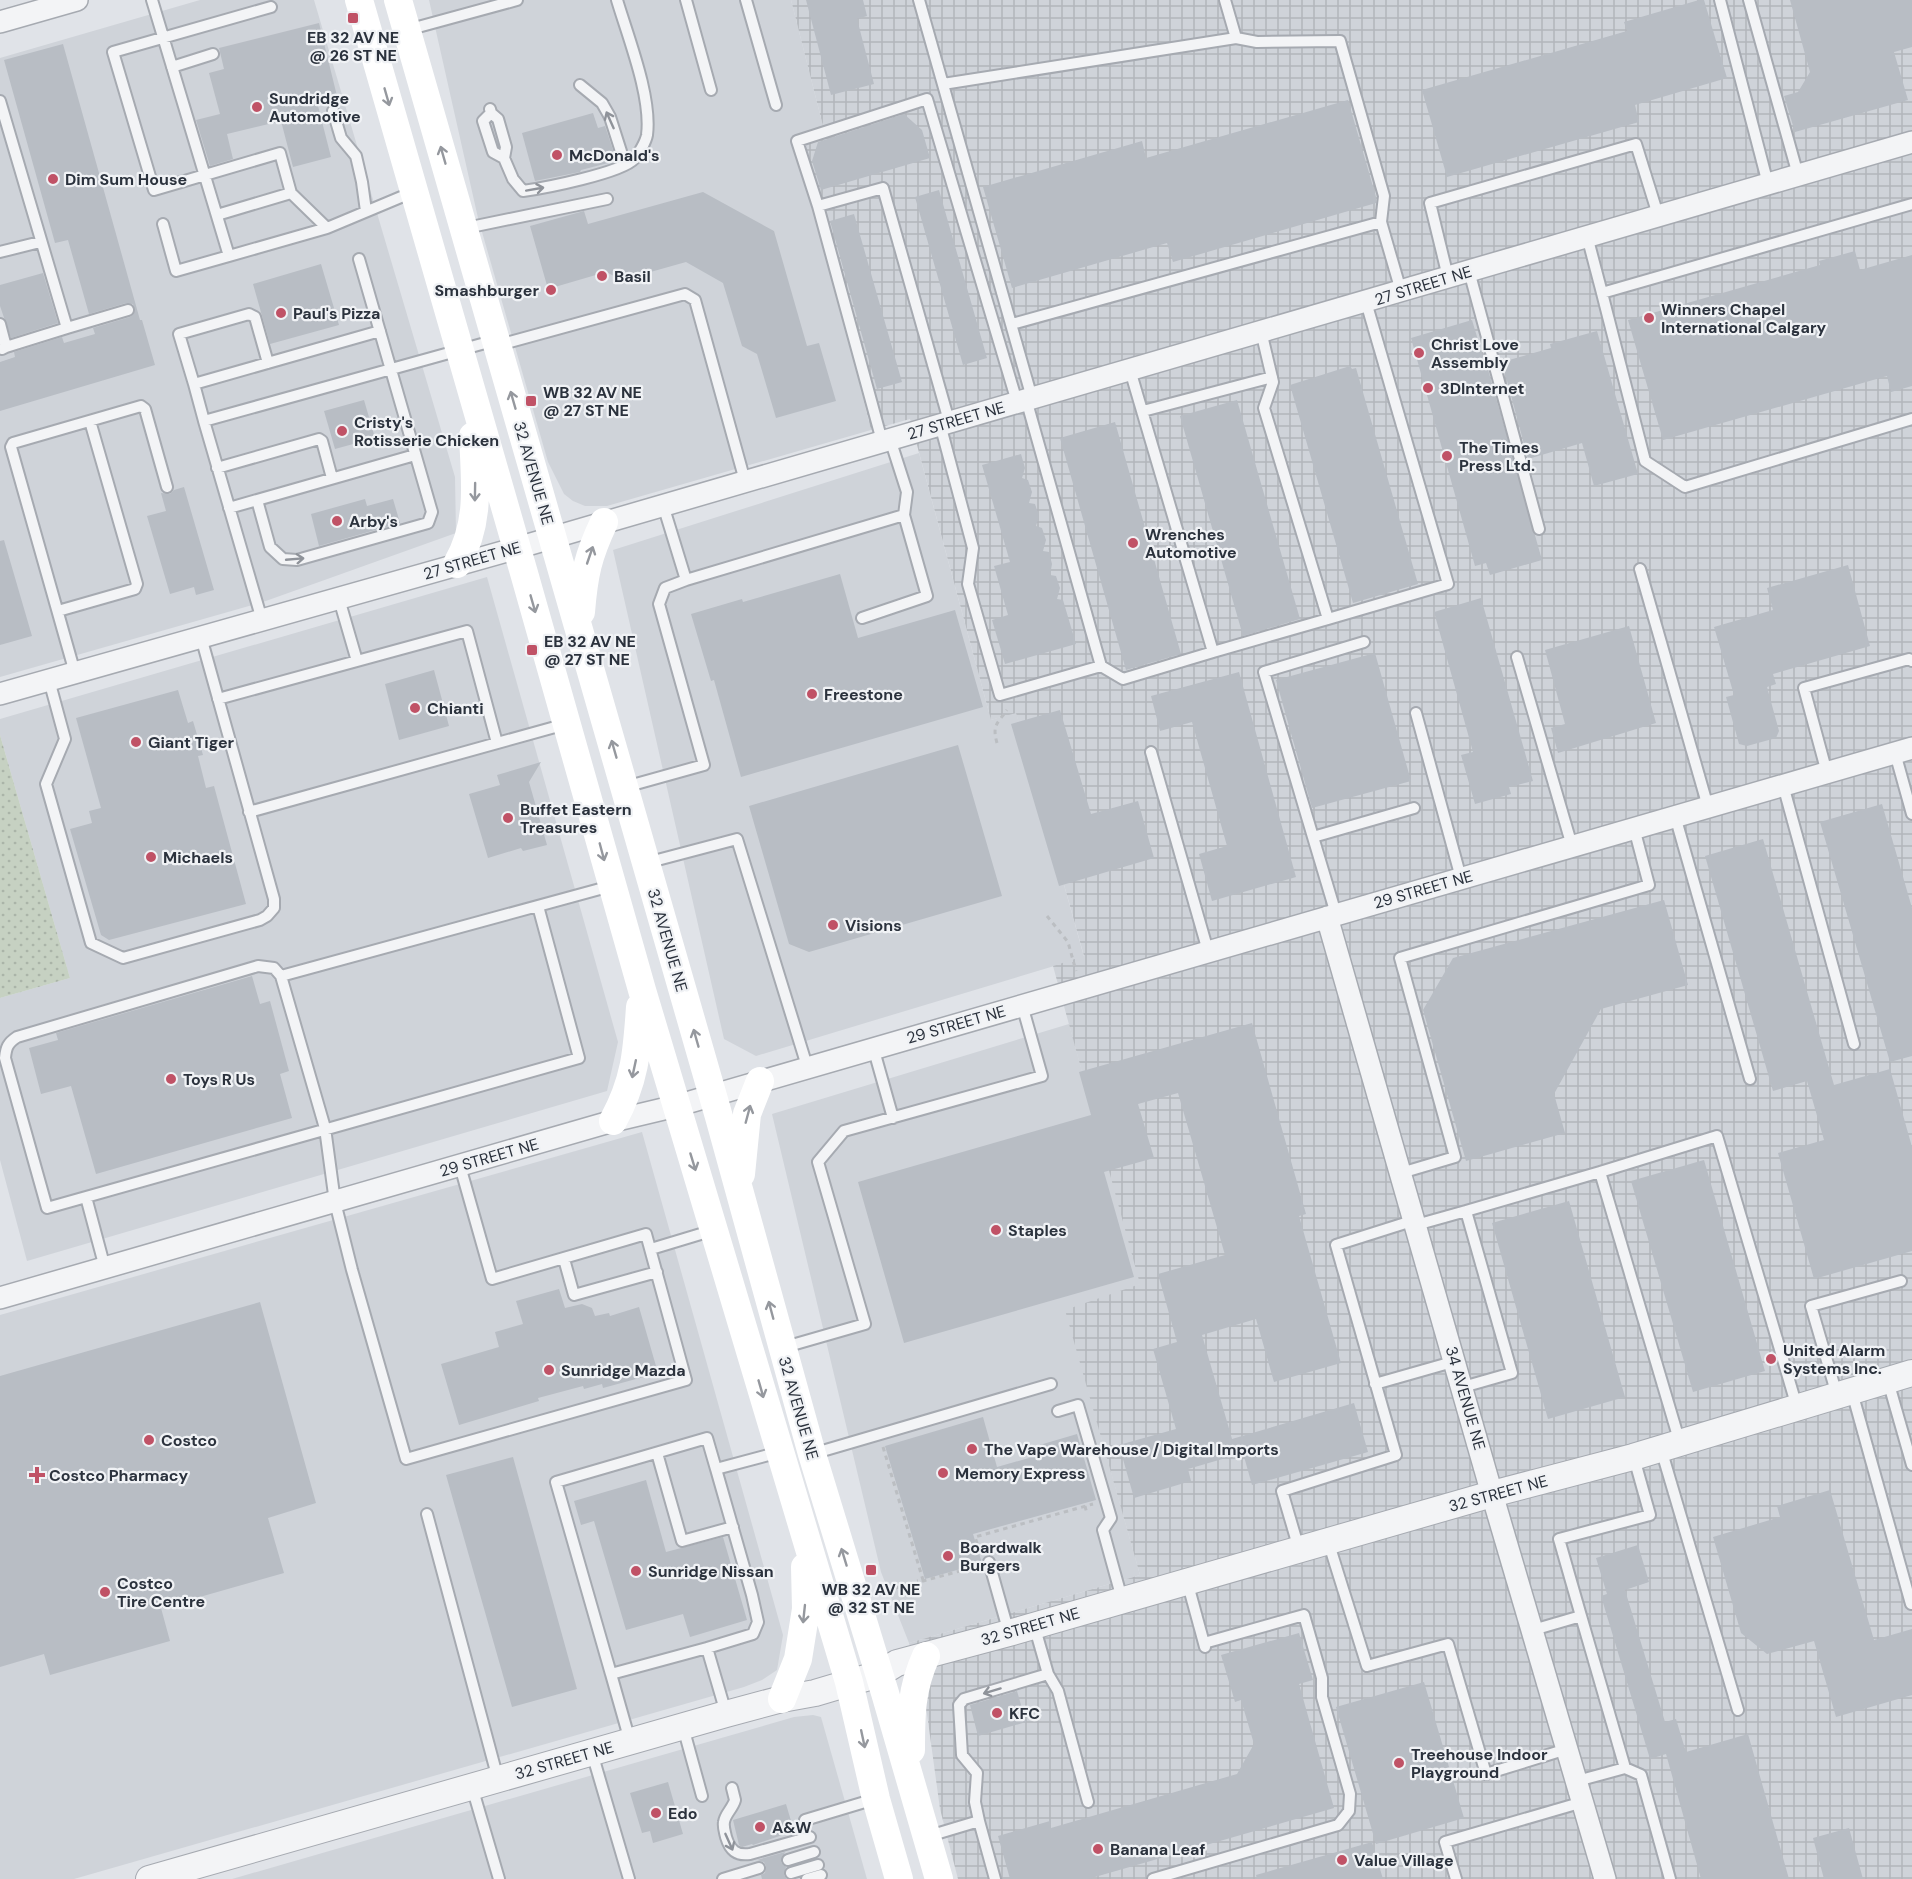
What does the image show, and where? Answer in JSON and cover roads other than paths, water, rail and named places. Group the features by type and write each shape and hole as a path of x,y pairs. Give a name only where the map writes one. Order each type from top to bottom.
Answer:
{"main road":[{"name":"32 AVENUE NE","path":"359,0 642,990 849,1682 876,1799 899,1879"},
{"name":"32 AVENUE NE","path":"398,0 740,1191 812,1454 912,1782 939,1879"},
{"path":"457,564 466,549 474,525 472,392"},
{"path":"580,632 584,577 588,558 604,522"},
{"path":"613,1121 625,1100 631,1082 637,1054 642,990"},
{"path":"740,1191 747,1114 760,1081"},
{"path":"782,1699 798,1659 806,1609 805,1534"},
{"path":"912,1782 913,1693 917,1676 926,1656"}],"street":[{"path":"0,22 77,0"},
{"name":"27 STREET NE","path":"0,694 517,548 1912,142"},
{"name":"29 STREET NE","path":"0,1298 613,1121 676,1106 807,1066 1903,751"},
{"name":"34 AVENUE NE","path":"1332,915 1401,1173 1605,1879"},
{"name":"32 STREET NE","path":"159,1878 630,1741 879,1674 897,1663 1010,1633 1492,1494 1633,1457 1912,1373"}],"lane":[{"path":"152,0 229,256"},
{"path":"406,30 517,0"},
{"path":"491,111 483,121 493,152 504,158 513,179 523,191 544,188 600,173 633,160 647,137 646,105 617,0"},
{"path":"686,0 711,90"},
{"path":"747,0 776,105"},
{"path":"919,0 1012,324 1025,400"},
{"path":"1225,0 1236,38"},
{"path":"1720,0 1768,184"},
{"path":"1749,0 1798,175"},
{"path":"271,7 113,52 154,190 280,153 291,193 327,228"},
{"path":"943,84 1236,38 1257,42 1340,41 1384,196 1381,222 1401,291"},
{"path":"172,67 213,54"},
{"path":"580,85 602,103 610,117 625,164"},
{"path":"862,618 927,596 904,515 907,492 886,440 797,141 927,99 1025,400 1101,666 1123,679 1448,584 1366,302"},
{"path":"0,101 67,328"},
{"path":"333,111 341,138 356,156 366,212"},
{"path":"1448,277 1430,203 1636,144 1658,215"},
{"path":"818,206 883,188 944,423 973,548 968,584 1000,695 1101,666"},
{"path":"163,224 176,271 327,228 415,192"},
{"path":"217,215 291,193"},
{"path":"464,229 607,199"},
{"path":"1602,293 1912,204"},
{"path":"1012,324 1381,222"},
{"path":"1587,236 1645,461 1685,487 1912,419"},
{"path":"0,252 40,242"},
{"path":"257,500 270,547 283,559 290,560 297,560 429,523 432,512 359,259"},
{"path":"1469,271 1539,529"},
{"path":"204,421 496,340 506,343 685,294 695,300 745,481"},
{"path":"0,324 3,348 128,310"},
{"path":"262,620 179,334 249,314 255,317 268,363"},
{"path":"194,384 380,331"},
{"path":"1261,331 1273,382 1264,408 1328,619"},
{"path":"1130,370 1213,652"},
{"path":"1143,411 1272,377"},
{"path":"75,673 11,447 13,443 141,406 145,409 167,487"},
{"path":"58,611 135,589 137,584 90,421"},
{"path":"217,468 319,439 322,441 332,478"},
{"path":"229,508 415,455"},
{"path":"663,505 686,580"},
{"path":"625,788 704,765 659,604 665,588 904,515"},
{"path":"1640,569 1708,807"},
{"path":"339,599 357,661"},
{"path":"218,699 467,631 497,743"},
{"path":"49,680 65,740 46,784 91,943 123,958 260,920 274,908 274,899 201,637"},
{"path":"1332,915 1313,837 1264,672 1364,642"},
{"path":"1517,657 1572,846"},
{"path":"1827,773 1804,688 1909,659 1912,661"},
{"path":"1416,713 1461,878"},
{"path":"249,812 566,723"},
{"path":"1903,751 1912,814"},
{"path":"1151,752 1208,951"},
{"path":"1783,785 1854,1044"},
{"path":"1313,837 1414,808"},
{"path":"1675,816 1750,1080"},
{"path":"1401,1173 1455,1157 1400,958 1649,885 1634,828"},
{"path":"645,863 737,838 807,1066"},
{"path":"281,976 612,886"},
{"path":"460,1166 492,1279 646,1234 686,1380 406,1459 335,1202 325,1128 281,976 274,968 258,966 17,1037 9,1042 5,1049 5,1058 47,1209 325,1128 579,1058 538,906"},
{"path":"782,1348 865,1324 818,1162 844,1131 1042,1076 1022,1005"},
{"path":"873,1047 893,1118"},
{"path":"1299,1549 1282,1491 1396,1455 1335,1245 1416,1222 1466,1211 1717,1136 1797,1408"},
{"path":"1600,1172 1738,1710"},
{"path":"86,1197 105,1268"},
{"path":"1463,1387 1512,1373 1466,1211"},
{"path":"651,1249 714,1230"},
{"path":"564,1259 574,1295 657,1272"},
{"path":"1901,1281 1811,1306 1845,1394 1911,1604"},
{"path":"1375,1384 1456,1361"},
{"path":"1888,1381 1912,1465"},
{"path":"812,1454 1051,1384"},
{"path":"1058,1411 1078,1405 1111,1518 1103,1530 1122,1599"},
{"path":"611,1674 753,1634 758,1622 707,1438 556,1482 630,1741"},
{"path":"716,1469 780,1452"},
{"path":"657,1453 682,1541 733,1527"},
{"path":"1624,1768 1559,1539 1650,1515 1633,1457"},
{"path":"426,1514 498,1779"},
{"path":"1328,1541 1367,1666 1448,1644 1486,1774 1567,1749"},
{"path":"984,1561 1010,1633"},
{"path":"1153,1879 1338,1825 1349,1811 1350,1794 1322,1697 1322,1678 1304,1615 1205,1646 1187,1581"},
{"path":"1533,1630 1581,1616"},
{"path":"1034,1625 1048,1674 1058,1691 1088,1802"},
{"path":"706,1648 726,1714"},
{"path":"995,1879 975,1802 977,1773 962,1755 959,1705 964,1699 1048,1674"},
{"path":"683,1726 702,1796"},
{"path":"591,1753 629,1879"},
{"path":"1577,1781 1624,1768 1641,1776 1670,1879"},
{"path":"472,1786 499,1879"},
{"path":"732,1788 735,1800 724,1822 724,1829 729,1846 734,1852 742,1856 810,1837"},
{"path":"805,1820 876,1799"},
{"path":"1456,1879 1445,1842 1583,1802"},
{"path":"927,1837 979,1821"},
{"path":"788,1860 814,1852"},
{"path":"723,1879 759,1868"},
{"path":"791,1873 820,1870 807,1879"}],"place":[{"name":"EB 32 AV NE @ 26 ST NE","path":"353,18"},
{"name":"Sundridge Automotive","path":"257,107"},
{"name":"McDonald's","path":"557,155"},
{"name":"Dim Sum House","path":"53,179"},
{"name":"Basil","path":"602,276"},
{"name":"Smashburger","path":"551,290"},
{"name":"Paul's Pizza","path":"281,313"},
{"name":"Winners Chapel International Calgary","path":"1649,318"},
{"name":"Christ Love Assembly","path":"1419,353"},
{"name":"3DInternet","path":"1428,388"},
{"name":"WB 32 AV NE @ 27 ST NE","path":"531,401"},
{"name":"Cristy's Rotisserie Chicken","path":"342,431"},
{"name":"The Times Press Ltd.","path":"1447,456"},
{"name":"Arby's","path":"337,521"},
{"name":"Wrenches Automotive","path":"1133,543"},
{"name":"EB 32 AV NE @ 27 ST NE","path":"532,650"},
{"name":"Freestone","path":"812,694"},
{"name":"Chianti","path":"415,708"},
{"name":"Giant Tiger","path":"136,742"},
{"name":"Buffet Eastern Treasures","path":"508,818"},
{"name":"Michaels","path":"151,857"},
{"name":"Visions","path":"833,925"},
{"name":"Toys R Us","path":"171,1079"},
{"name":"Staples","path":"996,1230"},
{"name":"United Alarm Systems Inc.","path":"1771,1359"},
{"name":"Sunridge Mazda","path":"549,1370"},
{"name":"Costco","path":"149,1440"},
{"name":"The Vape Warehouse / Digital Imports","path":"972,1449"},
{"name":"Memory Express","path":"943,1473"},
{"name":"Costco Pharmacy","path":"37,1475"},
{"name":"Boardwalk Burgers","path":"948,1556"},
{"name":"WB 32 AV NE @ 32 ST NE","path":"871,1570"},
{"name":"Sunridge Nissan","path":"636,1571"},
{"name":"Costco Tire Centre","path":"105,1592"},
{"name":"KFC","path":"997,1713"},
{"name":"Treehouse Indoor Playground","path":"1399,1763"},
{"name":"Edo","path":"656,1813"},
{"name":"A&W","path":"760,1827"},
{"name":"Banana Leaf","path":"1098,1849"},
{"name":"Value Village","path":"1342,1860"}]}
